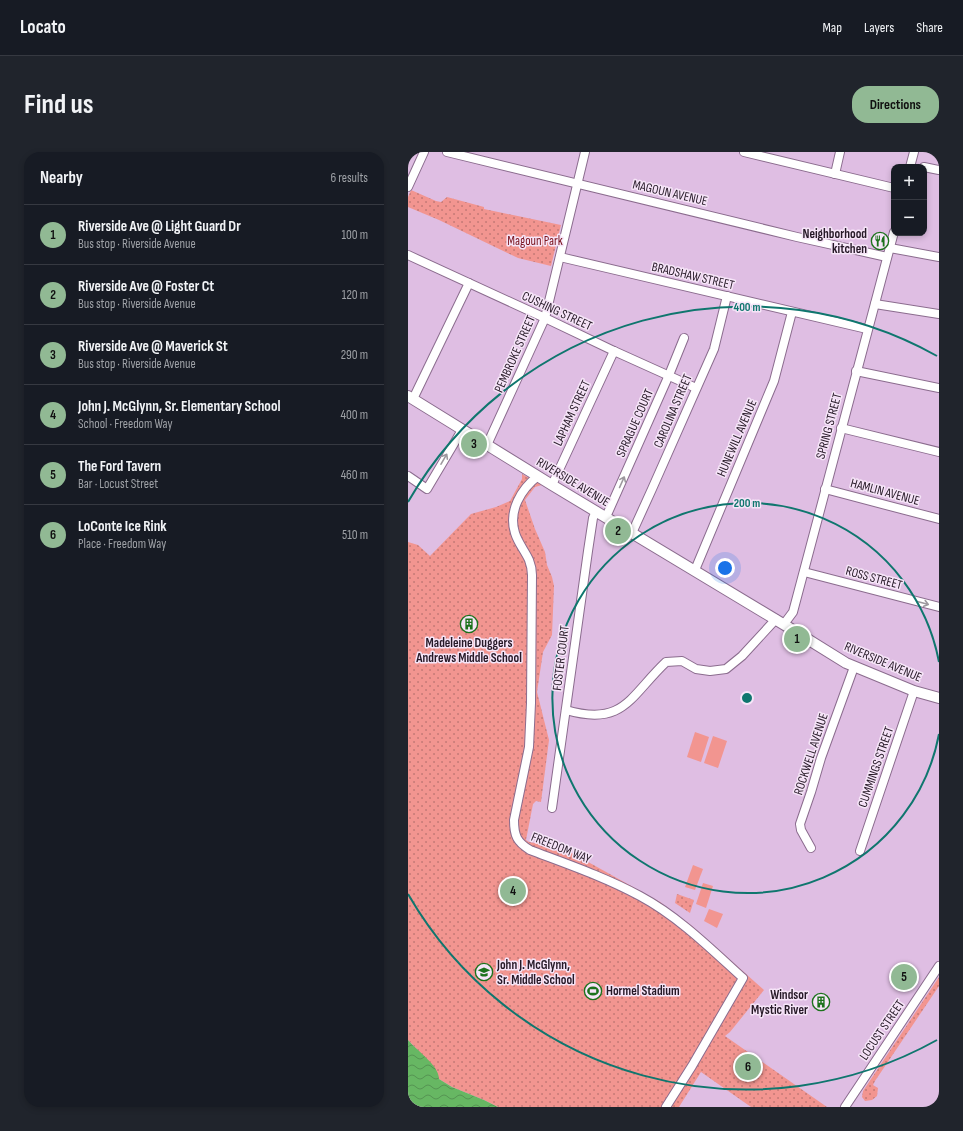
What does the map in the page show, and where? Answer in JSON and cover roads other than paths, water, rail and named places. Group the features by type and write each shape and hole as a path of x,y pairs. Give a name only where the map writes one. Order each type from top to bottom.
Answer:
{"main road":[{"name":"RIVERSIDE AVENUE","path":"410,397 552,485 854,667 914,691 939,698"}],"street":[{"path":"408,187 424,152"},
{"name":"MAGOUN AVENUE","path":"446,152 797,237 887,257"},
{"name":"PEMBROKE STREET","path":"487,445 545,318 585,152"},
{"path":"744,152 764,154 835,174 891,187"},
{"path":"835,174 840,152"},
{"path":"911,164 914,152"},
{"path":"927,168 939,170"},
{"name":"SPRING STREET","path":"566,710 581,715 596,716 612,713 624,706 666,662 682,661 696,670 710,671 726,669 793,612 867,329 893,236"},
{"path":"890,248 939,257"},
{"name":"CUSHING STREET","path":"408,255 696,388"},
{"name":"BRADSHAW STREET","path":"560,257 867,329"},
{"path":"410,397 469,283"},
{"name":"CAROLINA STREET","path":"632,533 716,342 727,296"},
{"path":"875,304 939,314"},
{"name":"HUNEWILL AVENUE","path":"694,570 774,381 792,312"},
{"name":"SPRAGUE COURT","path":"606,517 684,338"},
{"name":"LAPHAM STREET","path":"552,485 614,351"},
{"path":"856,371 939,388"},
{"path":"841,428 939,452"},
{"path":"408,476 427,489 462,430"},
{"name":"FREEDOM WAY","path":"538,476 528,484 521,494 514,516 515,532 529,560 532,575 531,722 526,764 514,820 514,829 517,838 521,845 530,850 603,878 642,897 682,924 743,978 692,1066 666,1107"},
{"name":"HAMLIN AVENUE","path":"825,489 939,519"},
{"name":"FOSTER COURT","path":"552,808 588,551 593,518 596,511"},
{"name":"ROSS STREET","path":"804,572 939,607"},
{"name":"ROCKWELL AVENUE","path":"811,848 801,830 800,824 821,758 854,667"},
{"name":"CUMMINGS STREET","path":"860,852 914,691"},
{"name":"LOCUST STREET","path":"845,1107 939,966"}],"water":[{"path":"408,1040 432,1063 439,1079 452,1087 498,1107 408,1107"}],"place":[{"name":"Neighborhood kitchen","path":"880,241"},
{"name":"Riverside Ave @ Maverick St","path":"474,444"},
{"name":"Riverside Ave @ Foster Ct","path":"618,531"},
{"name":"Madeleine Duggers Andrews Middle School","path":"469,624"},
{"name":"Riverside Ave @ Light Guard Dr","path":"797,639"},
{"name":"John J. McGlynn, Sr. Elementary School","path":"513,891"},
{"name":"John J. McGlynn, Sr. Middle School","path":"484,972"},
{"name":"The Ford Tavern","path":"904,977"},
{"name":"Hormel Stadium","path":"593,991"},
{"name":"Windsor Mystic River","path":"821,1002"},
{"name":"LoConte Ice Rink","path":"748,1067"}],"park label":[{"name":"Magoun Park","path":"535,241"}]}
